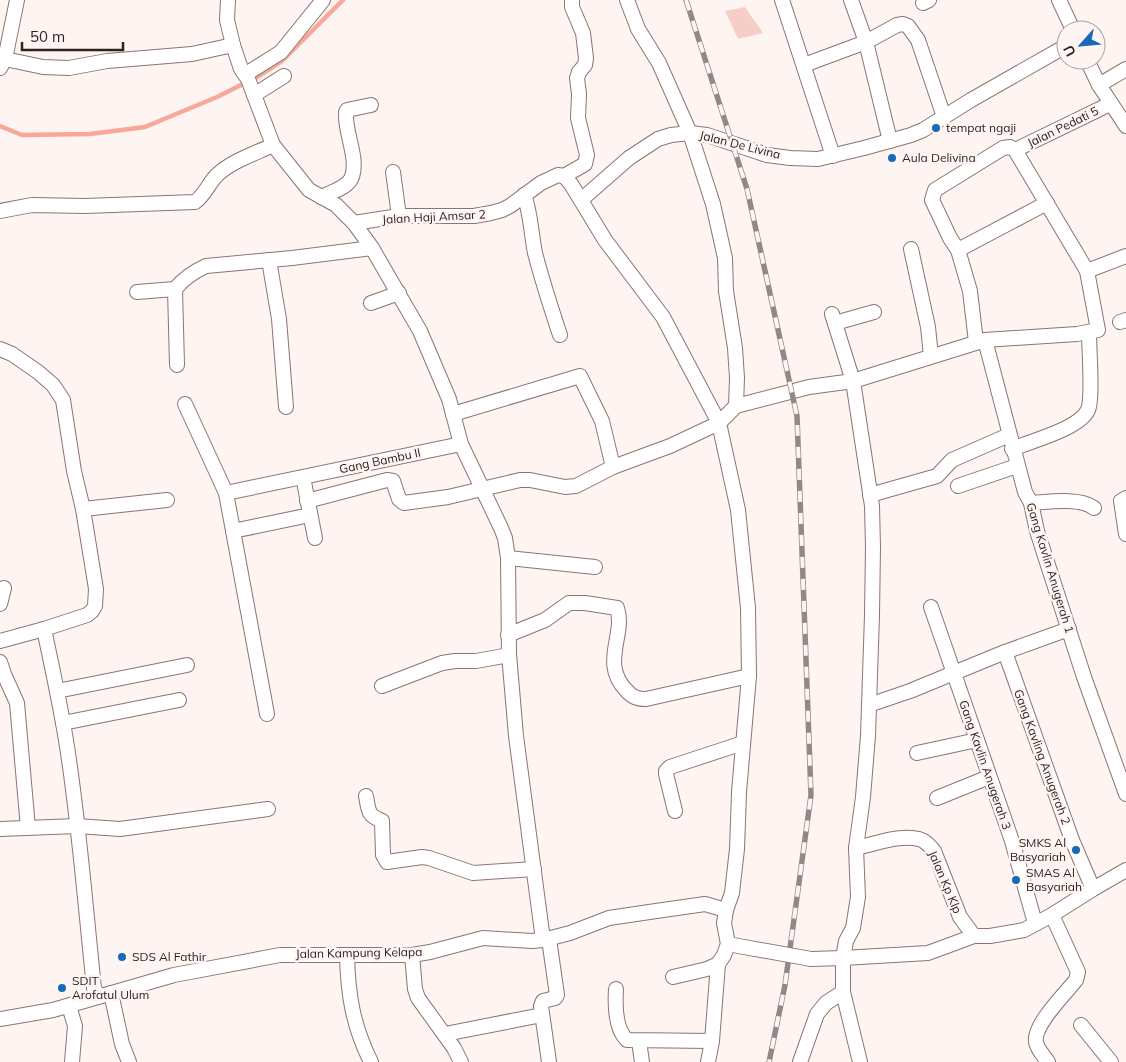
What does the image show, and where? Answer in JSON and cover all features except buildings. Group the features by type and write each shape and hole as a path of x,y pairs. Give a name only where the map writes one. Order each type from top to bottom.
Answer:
{"street":[{"path":"17,0 3,64 69,68 107,61 192,54 233,45"},
{"path":"228,0 227,20 233,45 273,145 309,190 336,205 354,224 372,248 420,331 449,399 461,444 502,528 508,558 508,635 516,736 534,869 557,995 555,998 541,1003 549,1062"},
{"path":"249,84 281,52 322,0"},
{"name":"Jalan Haji Amsar 2","path":"354,224 399,216 474,216 491,213 502,210 540,183 558,175 564,176 585,164 587,155 578,118 579,94 577,78 585,65 586,58 583,33 572,7 572,0"},
{"path":"627,0 632,17 659,63 690,133 713,204 725,258 726,291 735,348 736,406"},
{"path":"782,0 833,156"},
{"path":"851,0 866,42 890,140"},
{"path":"1058,0 1068,20"},
{"path":"804,65 866,42 897,25 903,24 908,26 918,40 944,117"},
{"name":"Jalan De Livina","path":"581,200 629,158 658,139 690,133 707,135 766,154 790,158 818,159 911,136 1056,52"},
{"path":"1099,85 1126,69"},
{"path":"1092,70 1110,104 1126,126"},
{"path":"249,84 284,76"},
{"name":"Jalan Pedati 5","path":"958,250 950,238 932,200 935,190 1003,148 1010,147 1015,150 1110,104"},
{"path":"321,197 344,185 351,179 354,165 347,110 371,106"},
{"path":"0,211 32,205 84,206 194,202 202,196 218,174 231,165 273,145"},
{"path":"233,531 308,508 387,480 393,481 399,499 404,503 448,497 520,480 530,480 565,487 576,486 613,467 670,446 719,423 736,406 809,387 853,381 981,341 1088,333 1098,330 1087,271 1015,150"},
{"path":"393,172 399,216"},
{"path":"564,176 572,184 605,240 663,317 719,423 738,510 748,608 749,676 739,792 737,849 732,893 724,923 728,944 718,964 712,1041 708,1062"},
{"path":"524,196 529,211 534,247 542,280 560,335"},
{"path":"958,250 1047,203"},
{"path":"138,292 175,289 186,277 206,266 372,248"},
{"path":"911,250 928,327 931,356"},
{"name":"Gang Kavlin Anugerah 1","path":"958,250 970,290 981,341 1025,492 1031,503 1069,629 1126,794"},
{"path":"1087,271 1126,256"},
{"path":"269,260 278,319 286,407"},
{"path":"175,289 177,365"},
{"path":"370,303 398,293"},
{"path":"860,1062 843,992 843,958 846,941 853,928 857,911 856,848 863,797 869,705 873,547 870,495 853,381 834,318 874,312"},
{"path":"870,495 937,476 952,460 1069,426 1081,419 1088,410 1090,399 1088,333"},
{"path":"0,349 12,354 38,372 59,392 66,411 74,472 83,509 96,589 95,606 87,616 0,641"},
{"path":"453,414 580,376 602,421 613,467"},
{"path":"185,404 226,493 267,714"},
{"name":"Gang Bambu II","path":"226,493 461,444"},
{"path":"958,486 1017,466"},
{"path":"301,478 315,538"},
{"path":"1126,498 1121,501 1120,507 1126,534"},
{"path":"83,509 167,500"},
{"path":"1031,503 1074,502 1091,505 1094,508"},
{"path":"508,558 596,566"},
{"path":"0,604 4,588"},
{"path":"508,635 545,620 569,603 585,602 612,606 617,608 619,613 614,646 614,669 622,686 637,699 646,699 749,676"},
{"name":"Gang Kavlin Anugerah 3","path":"931,607 1016,856 1035,923"},
{"path":"44,629 69,757 78,826 94,988 104,994 129,1062"},
{"path":"869,705 1069,629"},
{"name":"Gang Kavling Anugerah 2","path":"1005,652 1072,840 1093,888"},
{"path":"382,686 442,663 476,661 509,655"},
{"path":"0,662 17,703 28,828"},
{"path":"57,691 187,665"},
{"path":"63,723 179,700"},
{"path":"917,753 977,740"},
{"path":"675,812 666,771 670,767 743,743"},
{"path":"936,798 988,777"},
{"path":"366,796 369,813 372,817 382,821 383,855 387,862 422,857 473,873 534,869"},
{"path":"0,830 78,826 120,829 268,809"},
{"name":"Jalan Kp Klp","path":"856,848 897,838 921,839 928,844 934,851 960,917 974,936"},
{"path":"728,944 811,959 928,953 974,936 1024,930 1126,870"},
{"name":"Jalan Kampung Kelapa","path":"0,1019 43,1013 174,975 280,955 412,955 483,938 526,941 546,939 570,933 617,916 705,904 726,910"},
{"path":"1048,1062 1036,1044 1037,1031 1044,1018 1076,980 1078,972 1052,915"},
{"path":"412,955 415,989 418,998 454,1048 461,1062"},
{"path":"347,956 349,998 357,1030 371,1062"},
{"path":"673,977 707,969 718,964"},
{"path":"616,989 617,1017 624,1038 627,1040 712,1041"},
{"path":"800,1062 817,1014 826,1003 843,992"},
{"path":"69,1006 75,1026 72,1062"},
{"path":"444,1034 542,1015"},
{"path":"1081,1024 1111,1062"},
{"path":"639,1041 642,1062"}],"shaded area":[{"path":"745,7 763,33 738,39 725,11"}],"waterway":[{"path":"0,126 22,135 90,134 145,127 217,97 257,77 282,61 343,0"}],"railway":[{"path":"686,0 747,189 797,416 811,795 785,985 769,1062"}],"place":[{"name":"tempat ngaji","path":"936,128"},
{"name":"Aula Delivina","path":"892,158"},
{"name":"SMKS Al Basyariah","path":"1076,850"},
{"name":"SMAS Al Basyariah","path":"1016,880"},
{"name":"SDS Al Fathir","path":"122,957"},
{"name":"SDIT Arofatul Ulum","path":"62,988"}]}
